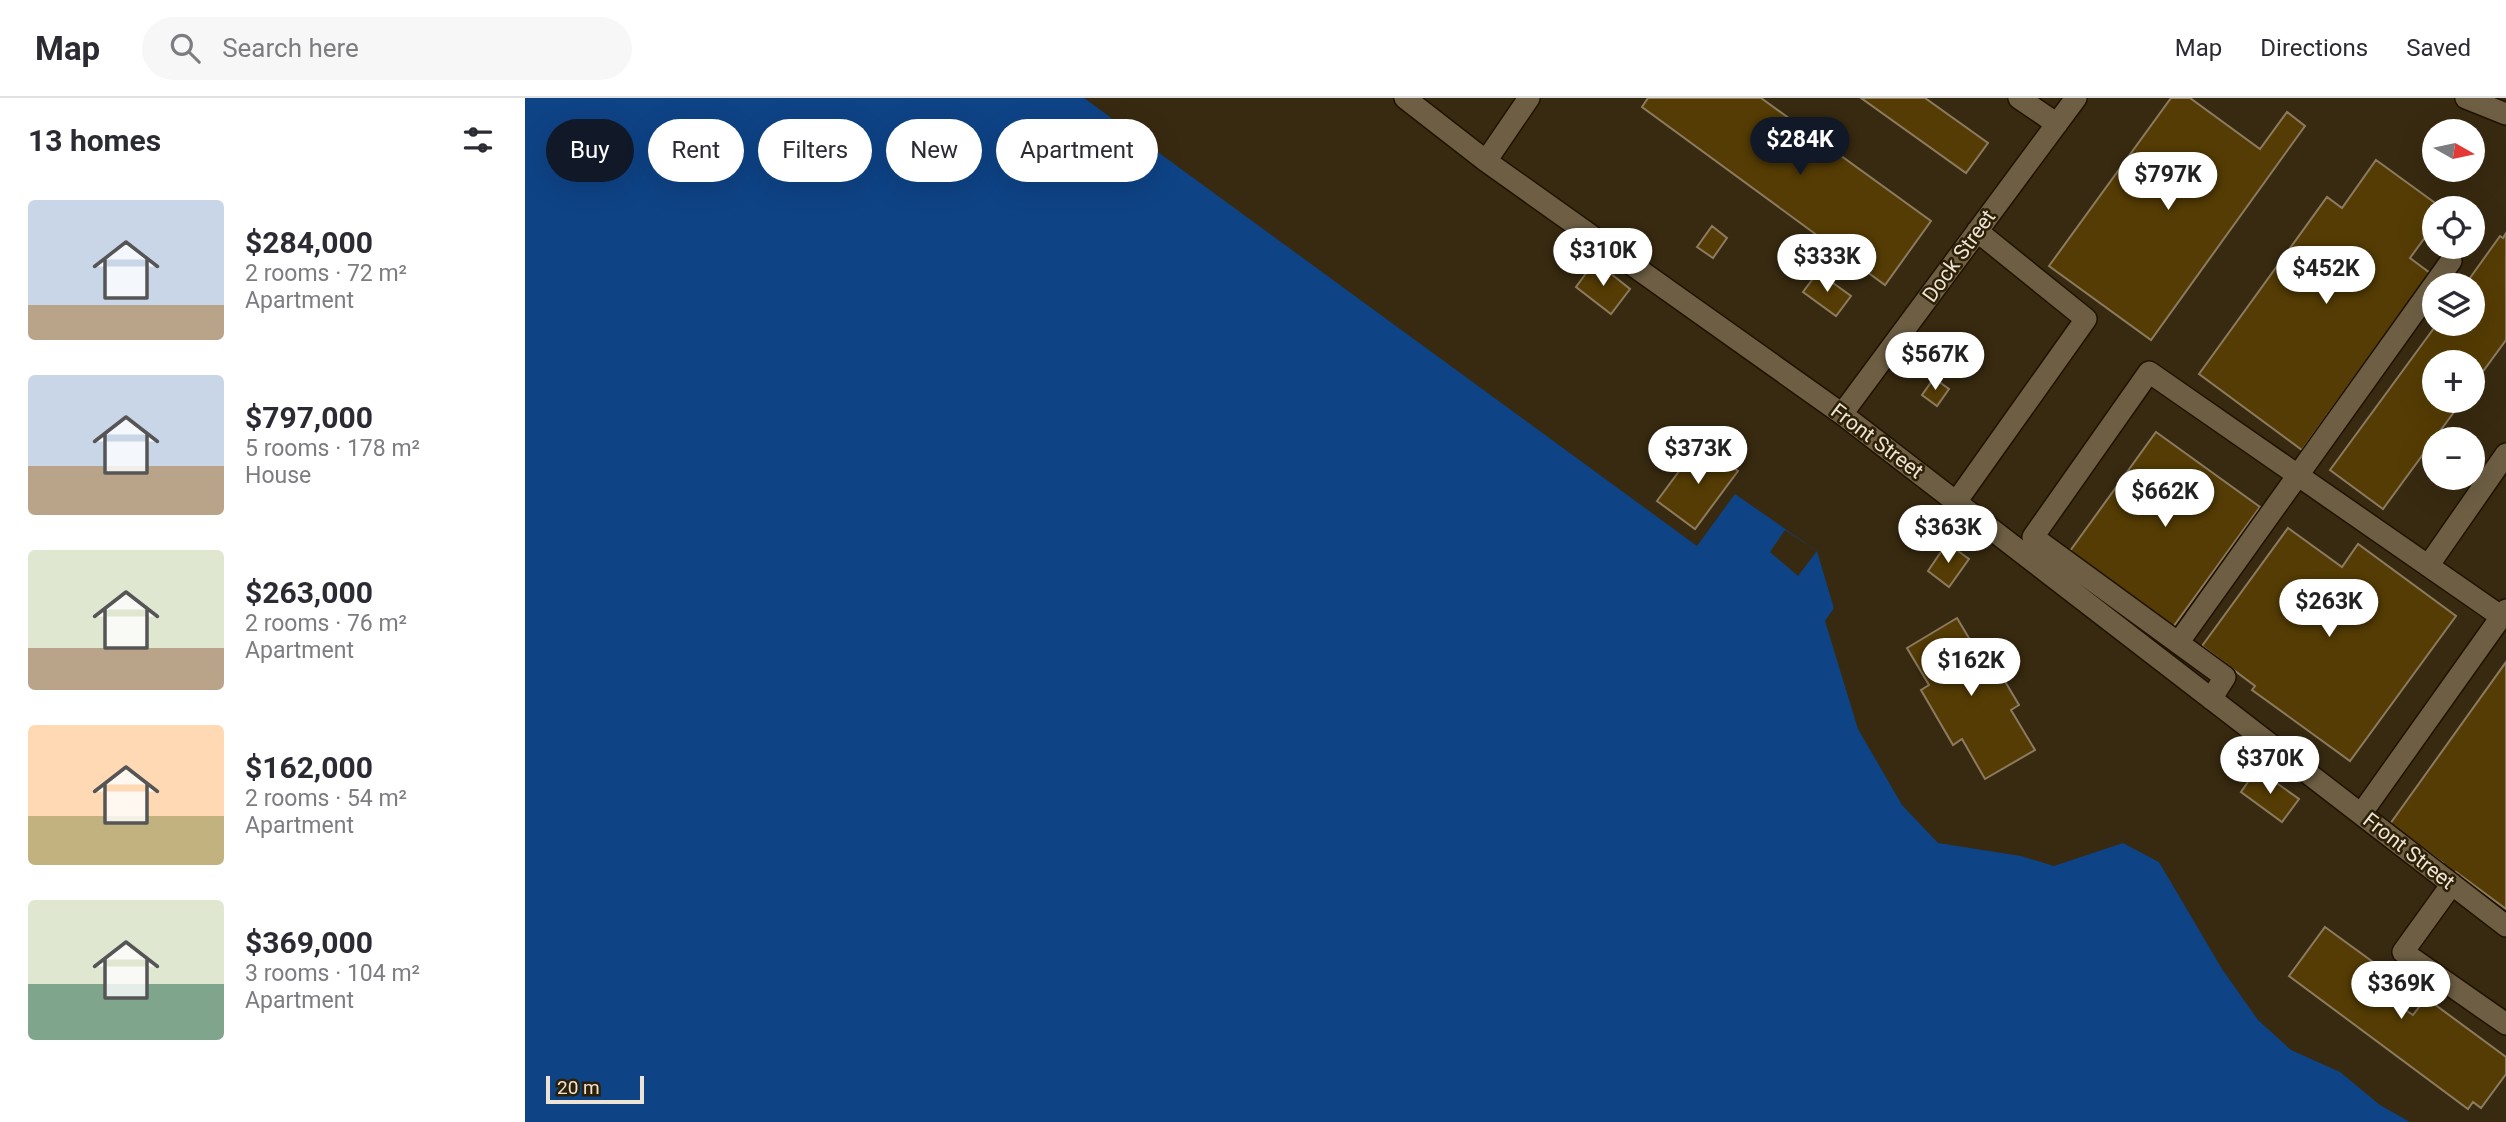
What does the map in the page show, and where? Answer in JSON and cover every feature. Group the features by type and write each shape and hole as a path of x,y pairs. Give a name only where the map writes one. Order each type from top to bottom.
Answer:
{"street":[{"name":"Front Street","path":"1405,98 1486,161 1842,414 2506,926"},
{"path":"1486,161 1529,98"},
{"path":"2019,98 2057,124"},
{"name":"Dock Street","path":"1842,414 2076,98"},
{"path":"2466,98 2506,114"},
{"path":"1956,502 2086,319 1977,231"},
{"path":"2178,643 2451,261"},
{"path":"2211,699 2225,677 2033,537 2149,372 2428,566 2504,613 2361,814"},
{"path":"2428,566 2506,454"},
{"path":"2452,884 2403,952 2506,1024"}],"water":[{"path":"525,98 1084,98 1113,119 996,119 996,182 1158,182 1158,152 1697,546 1735,494 1817,551 1840,629 1941,818 2047,862 2123,842 2159,862 2246,974 2429,1122 525,1122"}],"pier":[{"path":"1785,530 1817,551 1798,576 1770,552"},
{"path":"1836,605 1843,628 1944,815 2047,858 2123,839 2161,859 2248,971 2432,1122 2410,1122 2380,1105 2340,1072 2291,1050 2258,1020 2222,969 2159,862 2123,843 2054,866 2021,856 1938,843 1902,805 1858,729 1825,621"}],"building":[{"path":"1648,98 1761,98 1931,221 1885,285 1642,107"},
{"path":"1861,98 1925,98 1988,143 1966,173"},
{"path":"2171,98 2190,98 2260,149 2287,112 2305,126 2151,340 2049,266"},
{"path":"2376,160 2426,196 2422,196 2422,242 2410,258 2430,273 2422,273 2422,284 2302,450 2199,374 2327,197 2342,208"},
{"path":"1712,226 1727,238 1713,258 1697,247"},
{"path":"2506,233 2506,340 2485,369 2485,350 2422,350 2422,413 2453,413 2443,427 2422,427 2422,456 2383,509 2330,470 2428,336 2485,336 2485,273 2474,273 2500,236 2503,238"},
{"path":"1595,261 1630,289 1611,314 1576,287"},
{"path":"1818,272 1851,296 1836,316 1803,292"},
{"path":"1934,378 1949,389 1937,406 1922,395"},
{"path":"2156,432 2260,507 2173,627 2070,551"},
{"path":"1700,443 1738,471 1695,529 1657,501"},
{"path":"2288,528 2342,567 2358,544 2456,616 2350,761 2252,690 2255,686 2202,646"},
{"path":"1947,543 1969,559 1949,587 1928,571"},
{"path":"1957,618 1979,655 1987,651 2019,705 2011,710 2035,750 1985,779 1962,739 1953,745 1921,690 1929,685 1907,648"},
{"path":"2506,662 2506,909 2456,872 2453,877 2440,867 2443,863 2390,824"},
{"path":"2257,769 2299,799 2282,822 2241,792"},
{"path":"2325,927 2410,989 2398,1005 2413,1015 2426,998 2506,1057 2506,1074 2481,1108 2473,1102 2468,1109 2289,976"}]}
